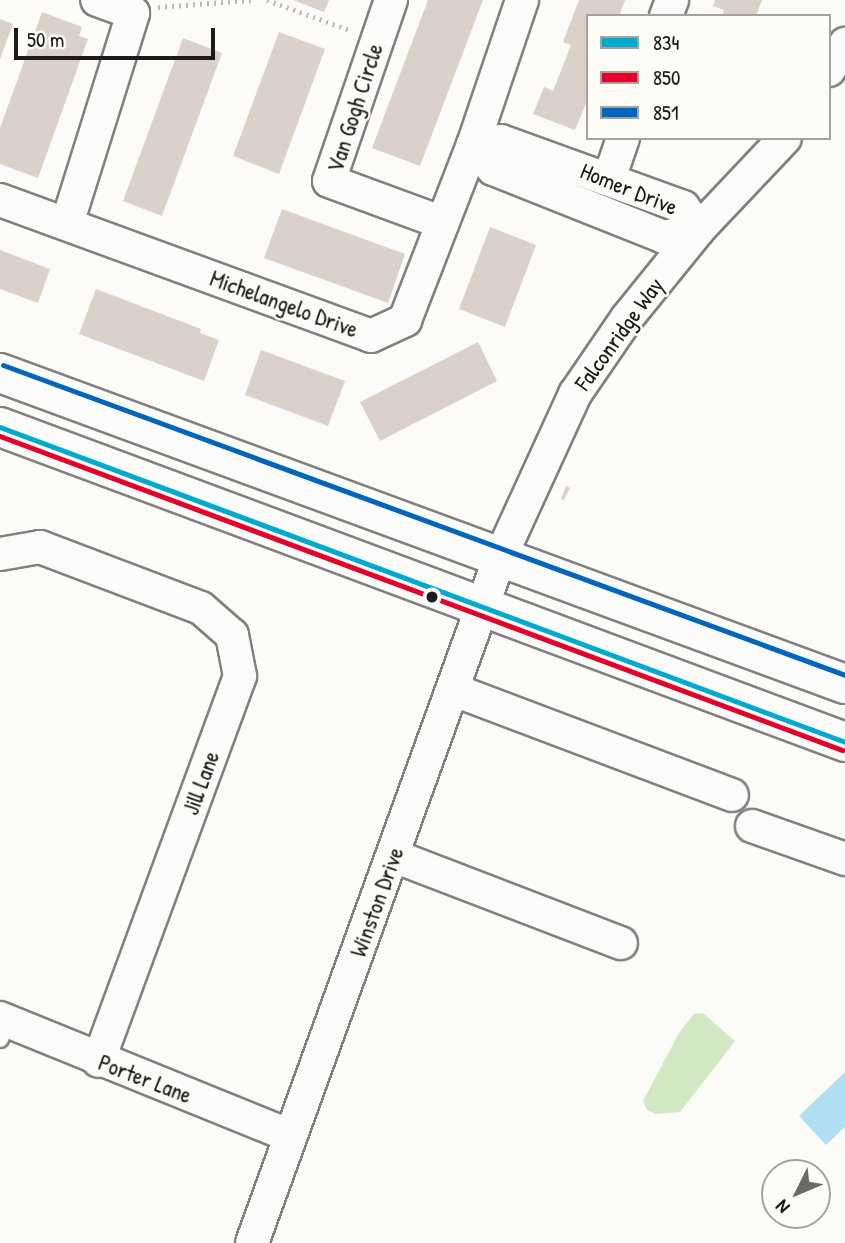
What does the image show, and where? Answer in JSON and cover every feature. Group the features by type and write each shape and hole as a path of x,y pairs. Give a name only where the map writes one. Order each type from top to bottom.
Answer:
{"main road":[{"path":"0,373 499,559 845,684"},
{"path":"0,427 845,743"}],"street":[{"path":"66,224 133,13 97,0"},
{"name":"Van Gogh Circle","path":"391,0 329,181 443,223"},
{"name":"Michelangelo Drive","path":"0,200 371,336 405,320 473,145 522,0"},
{"path":"831,67 845,44"},
{"path":"608,179 622,140"},
{"name":"Falconridge Way","path":"499,559 575,394 627,318 698,229 783,140"},
{"name":"Homer Drive","path":"501,141 608,179 683,207 698,229 664,237 493,169 473,145 501,141"},
{"name":"Jill Lane","path":"0,554 40,547 201,608 232,635 240,676 98,1060"},
{"name":"Winston Drive","path":"252,1243 454,690 499,559"},
{"path":"454,690 732,795"},
{"path":"751,826 845,859"},
{"path":"394,856 621,943"},
{"name":"Porter Lane","path":"2,1027 98,1060 290,1136"}],"path":[{"path":"133,13 156,7 251,0"},
{"path":"267,0 378,39"}],"green space":[{"path":"703,1013 735,1041 680,1112 656,1114 647,1110 643,1101 679,1033 694,1014"}],"water":[{"path":"845,1072 845,1127 826,1145 799,1116"}],"building":[{"path":"293,0 329,0 324,12"},
{"path":"428,0 483,0 420,166 372,148"},
{"path":"579,0 625,0 620,14 586,14 586,104 575,130 533,114 544,87 553,91 571,45 563,42"},
{"path":"715,0 762,0 757,14 723,14 724,10 713,6"},
{"path":"42,12 82,27 79,36 88,39 38,178 0,164 0,128"},
{"path":"0,19 13,24 0,59"},
{"path":"279,32 325,49 279,174 233,156"},
{"path":"183,38 222,53 162,216 123,201"},
{"path":"282,209 405,254 388,303 264,258"},
{"path":"490,227 536,245 505,327 459,309"},
{"path":"0,250 50,269 38,303 0,289"},
{"path":"96,289 201,329 200,333 219,340 204,381 79,334"},
{"path":"478,342 497,381 380,441 360,402"},
{"path":"261,350 345,381 328,426 245,395"},
{"path":"566,486 570,488 564,500 561,499"}],"transit line":[{"name":"851","path":"3,365 845,675"},
{"name":"834","path":"0,427 845,742"},
{"name":"850","path":"0,436 842,750"}]}
